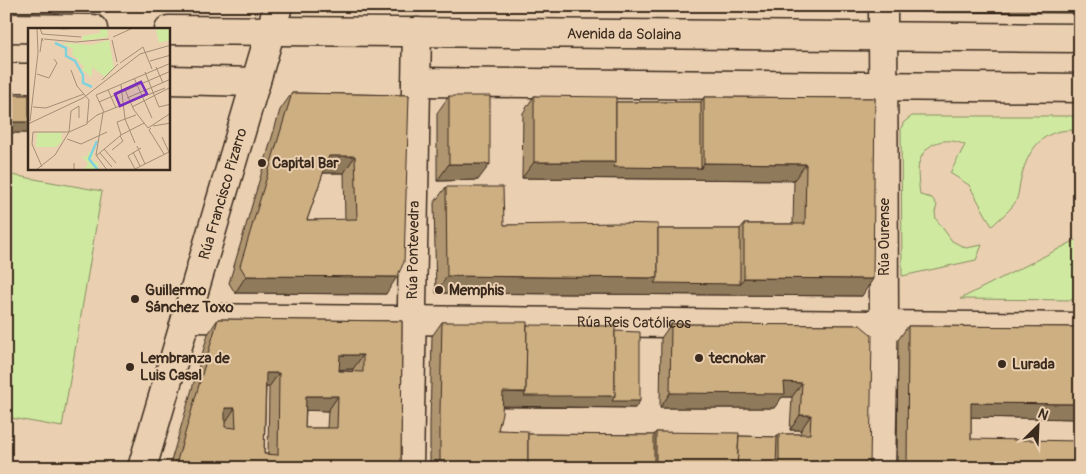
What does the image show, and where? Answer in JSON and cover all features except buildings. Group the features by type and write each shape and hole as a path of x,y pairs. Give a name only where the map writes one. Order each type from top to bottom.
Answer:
{"street":[{"name":"Rúa Ourense","path":"881,468 884,325 883,6"},
{"name":"Avenida da Solaina","path":"170,30 275,19 313,30 1080,38"},
{"name":"Rúa Francisco Pizarro","path":"142,468 275,19"},
{"path":"6,28 28,28"},
{"name":"Rúa Pontevedra","path":"409,468 417,32"},
{"path":"6,78 28,78"},
{"path":"170,80 256,82"},
{"path":"416,82 1080,88"},
{"name":"Rúa Reis Católicos","path":"186,318 1080,327"}],"green space":[{"path":"912,116 1080,116 1080,130 1053,133 1039,142 1026,162 1016,201 992,226 969,185 950,173 965,145 958,142 944,141 931,145 919,163 920,195 932,198 937,205 936,219 952,241 966,248 982,245 976,260 902,276 901,128 904,122"},
{"path":"6,174 102,191 62,427 6,417"},
{"path":"1080,238 1080,300 960,299"}],"place":[{"name":"Capital Bar","path":"262,163"},
{"name":"Memphis","path":"439,290"},
{"name":"Guillermo Sánchez Toxo","path":"135,299"},
{"name":"tecnokar","path":"699,358"},
{"name":"Lurada","path":"1002,364"},
{"name":"Lembranza de Luis Casal","path":"130,367"}]}
